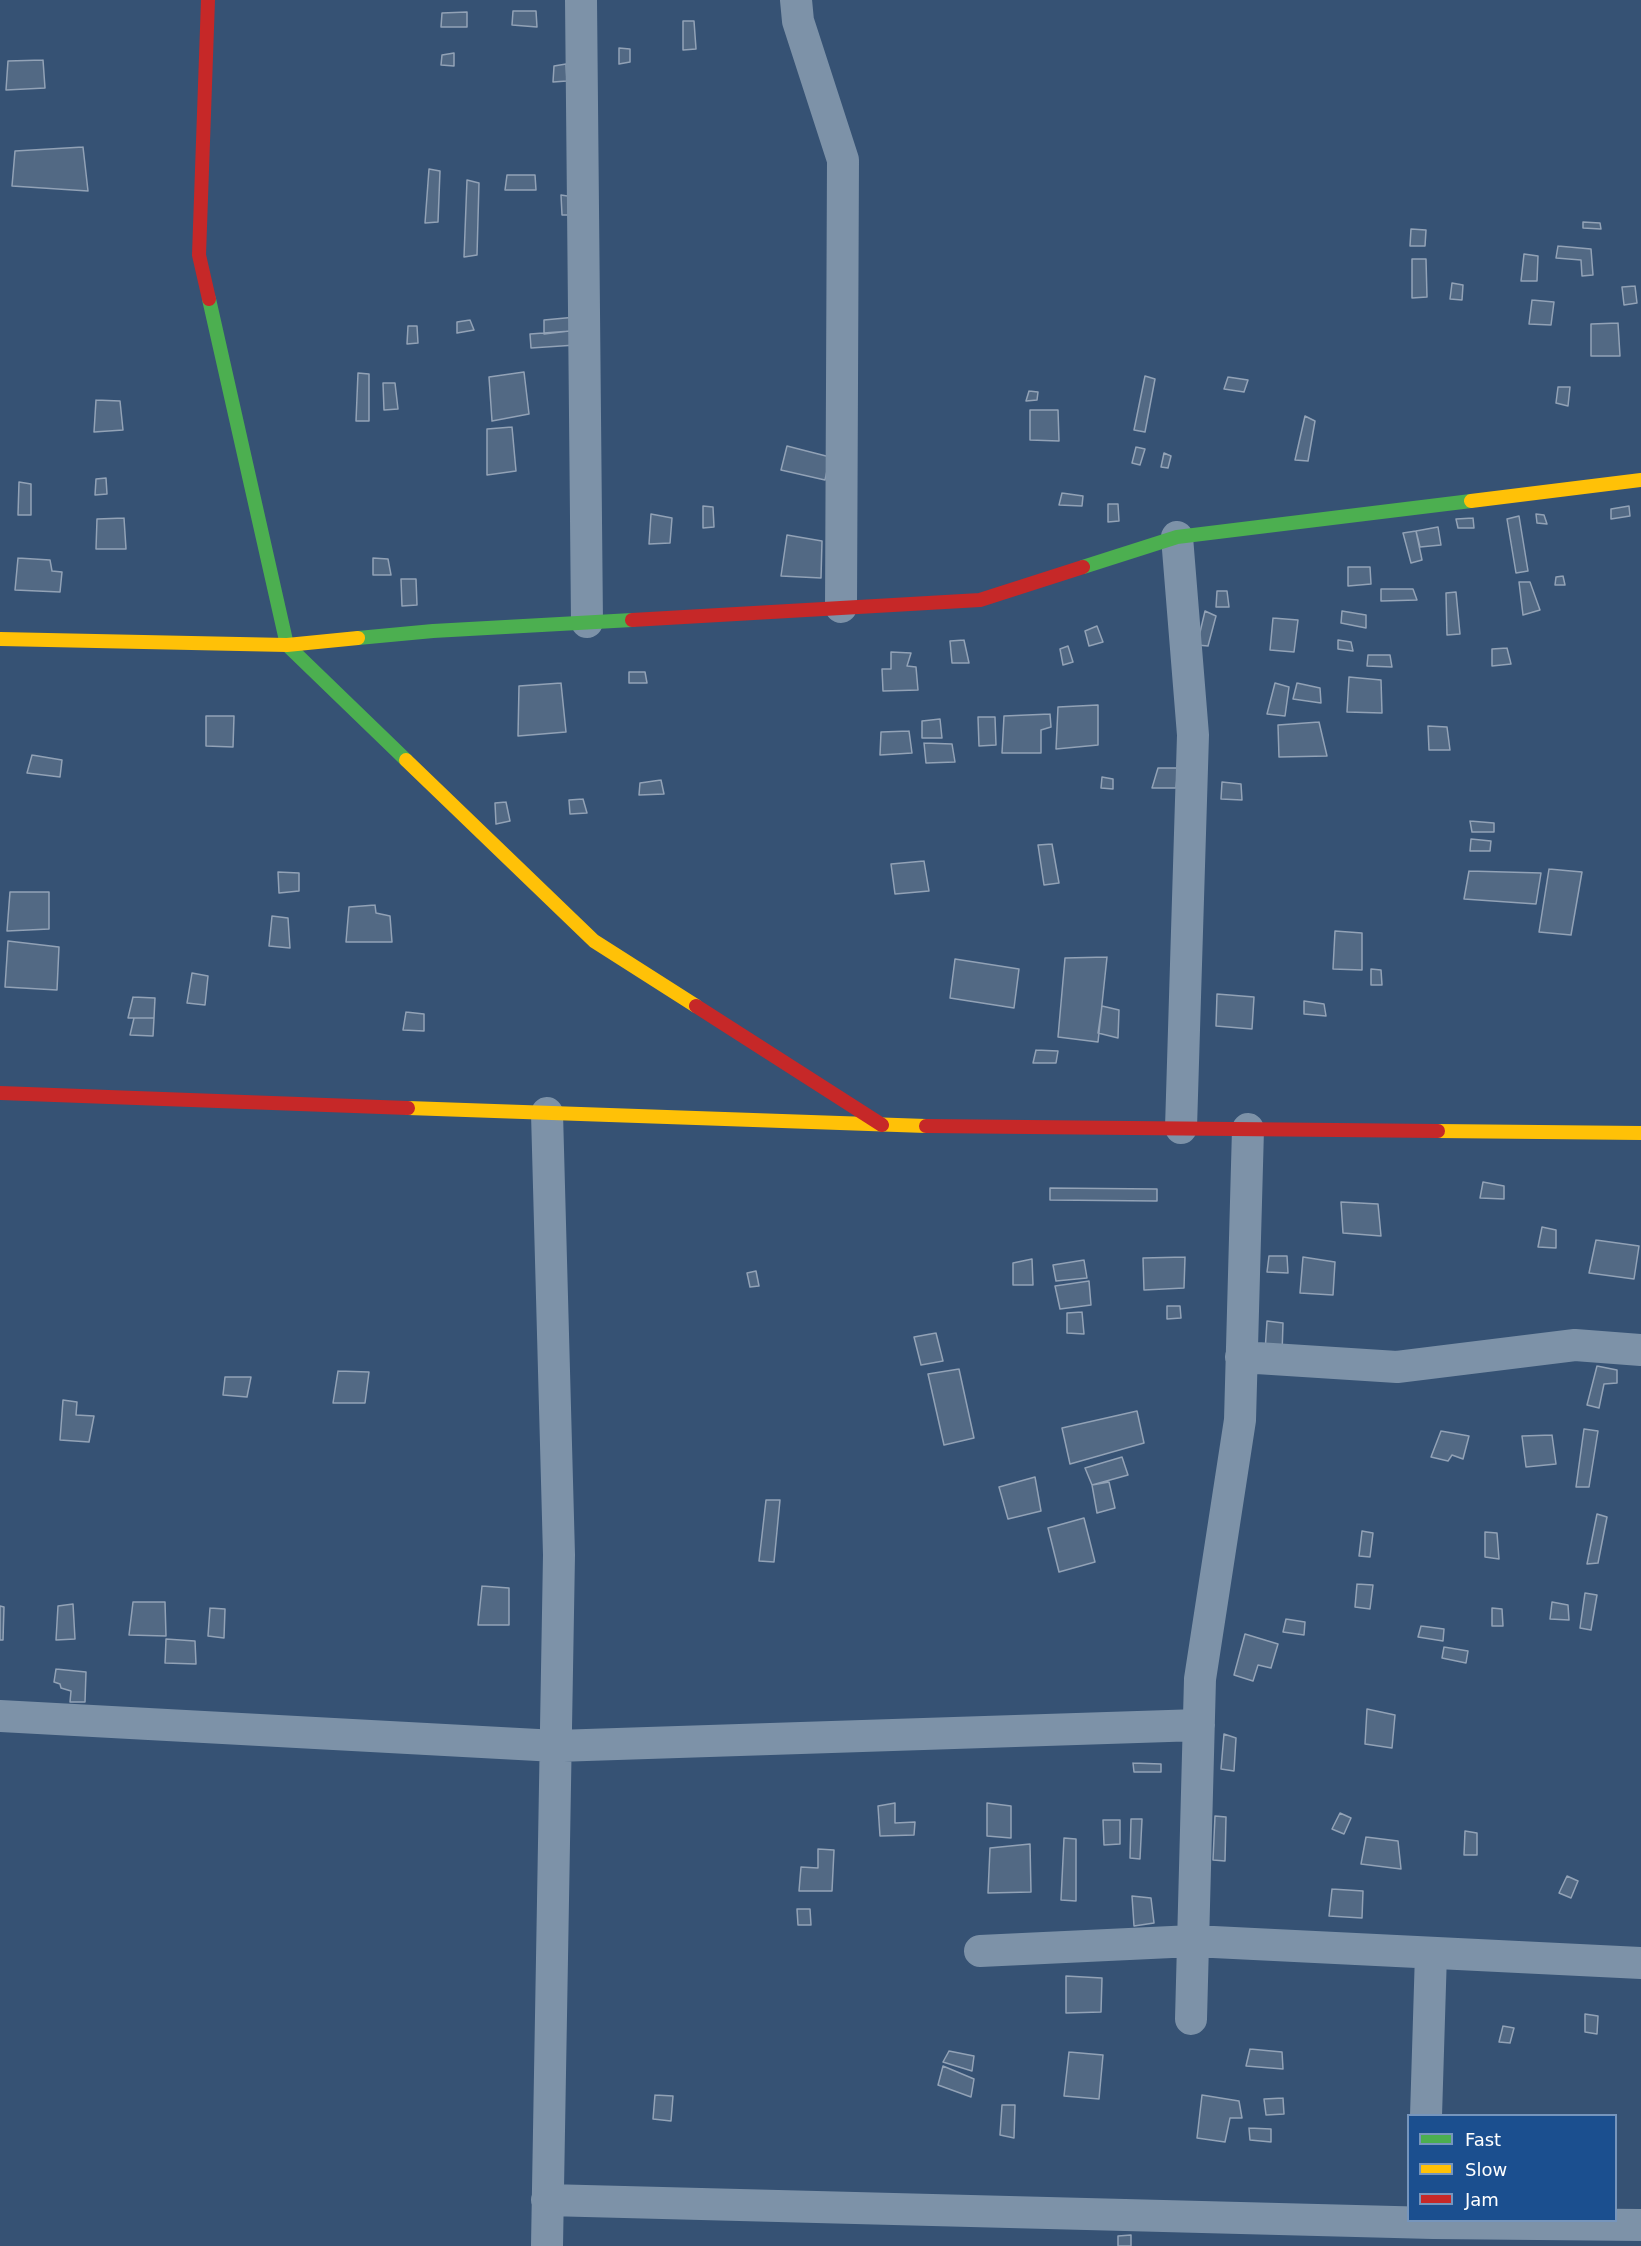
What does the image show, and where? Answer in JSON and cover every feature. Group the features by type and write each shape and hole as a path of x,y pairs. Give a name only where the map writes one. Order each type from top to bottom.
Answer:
{"street":[{"path":"208,0 199,255 287,645 594,941 882,1126"},
{"path":"580,0 586,622"},
{"path":"796,0 798,21 843,160 841,608"},
{"path":"0,639 287,645 433,631 980,600 1177,537 1641,480"},
{"path":"1177,537 1193,735 1181,1128"},
{"path":"0,1093 882,1126 1641,1132"},
{"path":"547,1113 559,1555 547,2246"},
{"path":"1191,2019 1200,1679 1240,1420 1248,1129"},
{"path":"1241,1358 1397,1367 1575,1345 1641,1350"},
{"path":"0,1716 556,1746 1198,1725"},
{"path":"980,1951 1193,1941 1641,1964"},
{"path":"1426,2114 1431,1953"},
{"path":"547,2200 1434,2230 1641,2225"}],"building":[{"path":"513,11 536,11 537,27 512,25"},
{"path":"467,12 467,27 441,27 442,13"},
{"path":"683,21 694,21 696,49 683,50"},
{"path":"619,48 630,49 630,62 619,64"},
{"path":"454,53 454,66 441,65 442,55"},
{"path":"43,60 45,88 6,90 8,61"},
{"path":"566,64 567,81 553,82 554,66"},
{"path":"83,147 88,191 12,186 15,151"},
{"path":"429,169 440,171 438,222 425,223"},
{"path":"507,175 535,175 536,190 505,190"},
{"path":"467,180 479,183 477,255 464,257"},
{"path":"561,195 574,197 575,215 562,215"},
{"path":"1583,222 1600,223 1601,229 1583,228"},
{"path":"1411,229 1426,230 1425,246 1410,246"},
{"path":"1558,246 1591,249 1593,275 1582,276 1581,260 1556,258"},
{"path":"1524,254 1538,256 1537,281 1521,281"},
{"path":"1412,259 1426,259 1427,297 1412,298"},
{"path":"1452,283 1463,285 1462,300 1450,299"},
{"path":"1635,286 1637,303 1624,305 1622,287"},
{"path":"1532,300 1554,302 1551,325 1529,324"},
{"path":"576,317 578,330 544,334 544,320"},
{"path":"470,320 474,330 457,333 457,322"},
{"path":"1618,323 1620,356 1591,356 1591,324"},
{"path":"408,326 417,326 418,343 407,344"},
{"path":"571,331 576,345 531,348 530,334"},
{"path":"524,372 529,414 492,421 489,377"},
{"path":"358,373 369,374 369,421 356,421"},
{"path":"1145,376 1155,379 1145,432 1134,430"},
{"path":"1228,377 1248,380 1244,392 1224,389"},
{"path":"383,383 395,383 398,409 384,410"},
{"path":"1558,387 1570,387 1568,406 1556,403"},
{"path":"1029,391 1038,392 1037,400 1026,401"},
{"path":"96,400 120,401 123,430 94,432"},
{"path":"1030,410 1058,410 1059,441 1030,440"},
{"path":"1305,416 1315,421 1308,461 1295,460"},
{"path":"512,427 516,471 487,475 487,429"},
{"path":"787,446 830,457 825,480 781,470"},
{"path":"1136,447 1145,449 1140,465 1132,463"},
{"path":"1164,453 1171,456 1168,468 1161,467"},
{"path":"106,478 107,494 95,495 96,479"},
{"path":"19,482 31,484 31,515 18,515"},
{"path":"1062,493 1083,496 1082,506 1059,505"},
{"path":"1108,504 1118,504 1119,521 1108,522"},
{"path":"703,506 713,507 714,527 703,528"},
{"path":"1629,506 1630,516 1611,519 1611,509"},
{"path":"651,514 672,518 670,543 649,544"},
{"path":"1536,514 1544,515 1547,524 1537,523"},
{"path":"1519,516 1528,571 1516,573 1507,519"},
{"path":"124,518 126,549 96,549 97,519"},
{"path":"1473,518 1474,528 1458,528 1456,519"},
{"path":"1438,527 1441,545 1420,547 1416,531"},
{"path":"1416,531 1422,560 1411,563 1403,533"},
{"path":"787,535 822,541 821,578 781,576"},
{"path":"18,558 50,560 52,571 62,572 60,592 15,590"},
{"path":"373,558 388,559 391,575 373,575"},
{"path":"1348,567 1370,567 1371,584 1348,586"},
{"path":"1563,576 1565,585 1555,585 1556,577"},
{"path":"401,579 416,579 417,605 402,606"},
{"path":"1519,582 1530,582 1540,610 1523,615"},
{"path":"1381,589 1413,589 1417,600 1381,601"},
{"path":"1217,591 1227,591 1229,607 1216,607"},
{"path":"1456,592 1460,634 1447,635 1446,593"},
{"path":"1205,611 1216,616 1208,646 1197,645"},
{"path":"1342,611 1366,615 1366,628 1341,623"},
{"path":"1273,618 1298,620 1294,652 1270,650"},
{"path":"1097,626 1103,642 1089,646 1085,631"},
{"path":"964,640 969,663 952,663 950,641"},
{"path":"1338,640 1351,642 1353,651 1338,649"},
{"path":"1068,646 1073,662 1063,665 1060,649"},
{"path":"1507,648 1511,664 1492,666 1492,649"},
{"path":"891,652 911,653 907,666 916,667 918,690 883,691 882,669 891,669"},
{"path":"1368,655 1390,655 1392,667 1367,666"},
{"path":"629,672 645,672 647,683 629,683"},
{"path":"1349,677 1381,680 1382,713 1347,712"},
{"path":"561,683 566,732 518,736 519,686"},
{"path":"1275,683 1289,687 1285,716 1267,714"},
{"path":"1297,683 1320,688 1321,703 1293,699"},
{"path":"1098,705 1098,745 1056,749 1058,707"},
{"path":"1050,714 1051,727 1041,730 1041,753 1002,753 1004,716"},
{"path":"206,716 234,716 233,747 206,746"},
{"path":"978,717 995,717 996,745 979,746"},
{"path":"940,719 942,738 922,738 922,721"},
{"path":"1319,722 1327,756 1279,757 1278,725"},
{"path":"1428,726 1447,727 1450,750 1429,750"},
{"path":"909,731 912,753 880,755 881,732"},
{"path":"924,743 952,744 955,762 926,763"},
{"path":"32,755 62,760 60,777 27,773"},
{"path":"1158,768 1178,768 1176,788 1152,788"},
{"path":"1102,777 1113,779 1113,789 1101,788"},
{"path":"661,780 664,794 639,795 640,783"},
{"path":"1222,782 1241,784 1242,800 1221,799"},
{"path":"583,799 587,813 570,814 569,800"},
{"path":"506,802 510,821 496,824 495,803"},
{"path":"1470,821 1494,823 1494,832 1472,832"},
{"path":"1471,839 1491,841 1490,851 1470,851"},
{"path":"1052,844 1059,883 1044,885 1038,845"},
{"path":"924,861 929,891 895,894 891,864"},
{"path":"1549,869 1582,872 1571,935 1539,932"},
{"path":"1469,871 1541,873 1536,904 1464,899"},
{"path":"278,872 299,873 299,891 279,893"},
{"path":"10,892 49,892 49,929 7,931"},
{"path":"375,905 376,913 390,916 392,942 346,942 349,907"},
{"path":"272,916 288,918 290,948 269,946"},
{"path":"1335,931 1362,933 1362,970 1333,969"},
{"path":"8,941 59,947 57,990 5,987"},
{"path":"1107,957 1098,1042 1058,1037 1065,958"},
{"path":"955,959 1019,969 1014,1008 950,998"},
{"path":"1371,969 1381,970 1382,985 1371,985"},
{"path":"192,973 208,976 205,1005 187,1003"},
{"path":"1217,994 1254,997 1252,1029 1216,1026"},
{"path":"133,997 155,998 154,1018 128,1018"},
{"path":"1304,1001 1324,1004 1326,1016 1304,1014"},
{"path":"1102,1006 1119,1010 1118,1038 1098,1033"},
{"path":"406,1012 424,1014 424,1031 403,1030"},
{"path":"134,1018 154,1018 153,1036 130,1035"},
{"path":"1036,1050 1058,1051 1056,1063 1033,1063"},
{"path":"1483,1182 1504,1186 1504,1199 1480,1198"},
{"path":"1050,1188 1157,1189 1157,1201 1050,1200"},
{"path":"1341,1202 1378,1204 1381,1236 1343,1233"},
{"path":"1542,1227 1556,1230 1556,1248 1538,1247"},
{"path":"1596,1240 1639,1246 1634,1279 1589,1273"},
{"path":"1269,1256 1287,1256 1288,1273 1267,1272"},
{"path":"1185,1257 1184,1288 1144,1290 1143,1258"},
{"path":"1303,1257 1335,1262 1333,1295 1300,1293"},
{"path":"1032,1259 1033,1285 1013,1285 1013,1263"},
{"path":"1084,1260 1087,1278 1056,1281 1053,1265"},
{"path":"756,1271 759,1286 750,1287 747,1273"},
{"path":"1089,1281 1091,1305 1060,1309 1055,1286"},
{"path":"1167,1306 1180,1306 1181,1318 1167,1319"},
{"path":"1082,1312 1084,1334 1067,1333 1067,1313"},
{"path":"1267,1321 1283,1323 1282,1354 1265,1352"},
{"path":"936,1333 943,1361 921,1365 914,1337"},
{"path":"1597,1366 1617,1370 1617,1383 1604,1384 1599,1408 1587,1405"},
{"path":"959,1369 974,1438 944,1445 928,1374"},
{"path":"338,1371 369,1372 365,1403 333,1403"},
{"path":"225,1377 251,1377 247,1397 223,1395"},
{"path":"63,1400 77,1402 76,1415 94,1416 89,1442 60,1440"},
{"path":"1137,1411 1144,1443 1070,1464 1062,1428"},
{"path":"1584,1429 1598,1431 1589,1487 1576,1487"},
{"path":"1441,1431 1469,1436 1463,1459 1452,1455 1448,1461 1431,1457"},
{"path":"1552,1435 1556,1464 1526,1467 1522,1436"},
{"path":"1122,1457 1128,1475 1092,1485 1085,1468"},
{"path":"1035,1477 1041,1511 1008,1519 999,1487"},
{"path":"1109,1482 1115,1508 1097,1513 1092,1485"},
{"path":"766,1500 780,1500 774,1562 759,1561"},
{"path":"1597,1514 1607,1517 1598,1563 1587,1564"},
{"path":"1084,1518 1095,1562 1059,1572 1048,1528"},
{"path":"1362,1531 1373,1533 1370,1557 1359,1556"},
{"path":"1485,1532 1497,1533 1499,1559 1485,1557"},
{"path":"1357,1584 1373,1585 1370,1609 1355,1607"},
{"path":"482,1586 509,1588 509,1625 478,1625"},
{"path":"1585,1593 1597,1595 1591,1630 1580,1628"},
{"path":"133,1602 165,1602 166,1636 129,1635"},
{"path":"1552,1602 1568,1605 1569,1620 1550,1619"},
{"path":"73,1604 75,1639 56,1640 58,1606"},
{"path":"0,1606 4,1607 3,1640 0,1640"},
{"path":"210,1608 225,1609 224,1638 208,1636"},
{"path":"1492,1608 1502,1609 1503,1626 1492,1626"},
{"path":"1286,1619 1305,1622 1304,1635 1283,1632"},
{"path":"1421,1626 1444,1629 1443,1641 1418,1637"},
{"path":"1245,1634 1278,1644 1271,1668 1258,1665 1253,1681 1234,1675"},
{"path":"166,1639 195,1641 196,1664 165,1663"},
{"path":"1444,1647 1468,1651 1466,1663 1442,1658"},
{"path":"56,1669 86,1672 85,1702 70,1702 71,1691 61,1688 60,1684 54,1682"},
{"path":"1367,1709 1395,1715 1392,1748 1365,1744"},
{"path":"1224,1734 1236,1738 1234,1771 1221,1769"},
{"path":"1133,1763 1161,1764 1161,1772 1134,1772"},
{"path":"895,1803 895,1823 915,1822 914,1835 880,1836 878,1806"},
{"path":"987,1803 1011,1806 1011,1838 987,1836"},
{"path":"1340,1813 1351,1818 1344,1834 1332,1829"},
{"path":"1215,1816 1226,1817 1225,1861 1213,1860"},
{"path":"1131,1819 1142,1819 1140,1859 1130,1858"},
{"path":"1103,1820 1120,1820 1120,1844 1104,1845"},
{"path":"1465,1831 1477,1833 1477,1855 1464,1855"},
{"path":"1366,1837 1398,1841 1401,1869 1361,1864"},
{"path":"1064,1838 1076,1839 1076,1901 1061,1900"},
{"path":"1030,1844 1031,1892 988,1893 990,1848"},
{"path":"818,1849 834,1850 832,1891 799,1891 801,1867 818,1868"},
{"path":"1567,1876 1578,1881 1571,1898 1559,1893"},
{"path":"1332,1889 1363,1891 1362,1918 1329,1916"},
{"path":"1132,1896 1151,1898 1154,1923 1134,1926"},
{"path":"797,1909 810,1909 811,1925 798,1925"},
{"path":"1066,1976 1102,1978 1101,2012 1066,2013"},
{"path":"1585,2014 1598,2016 1597,2034 1585,2032"},
{"path":"1503,2026 1514,2028 1510,2043 1499,2042"},
{"path":"1250,2049 1282,2052 1283,2069 1246,2066"},
{"path":"949,2051 974,2056 972,2071 943,2062"},
{"path":"1069,2052 1103,2055 1099,2099 1064,2096"},
{"path":"943,2066 974,2079 971,2097 938,2085"},
{"path":"655,2095 673,2096 671,2121 653,2119"},
{"path":"1202,2095 1239,2101 1242,2118 1230,2118 1225,2142 1197,2138"},
{"path":"1283,2098 1284,2114 1266,2115 1264,2099"},
{"path":"1002,2105 1015,2105 1014,2138 1000,2135"},
{"path":"1249,2128 1271,2129 1271,2142 1250,2140"},
{"path":"1131,2235 1131,2246 1118,2246 1118,2236"}],"traffic: fast":[{"path":"209,299 287,645 406,760"},
{"path":"1083,567 1177,537 1471,501"},
{"path":"358,638 433,631 632,620"}],"traffic: slow":[{"path":"1471,501 1641,480"},
{"path":"0,639 287,645 358,638"},
{"path":"406,760 594,941 696,1006"},
{"path":"408,1108 926,1126"},
{"path":"1438,1131 1641,1133"}],"traffic: jam":[{"path":"208,0 199,255 209,299"},
{"path":"632,620 980,600 1083,567"},
{"path":"696,1006 882,1125"},
{"path":"0,1093 408,1108"},
{"path":"926,1126 1438,1131"}]}
